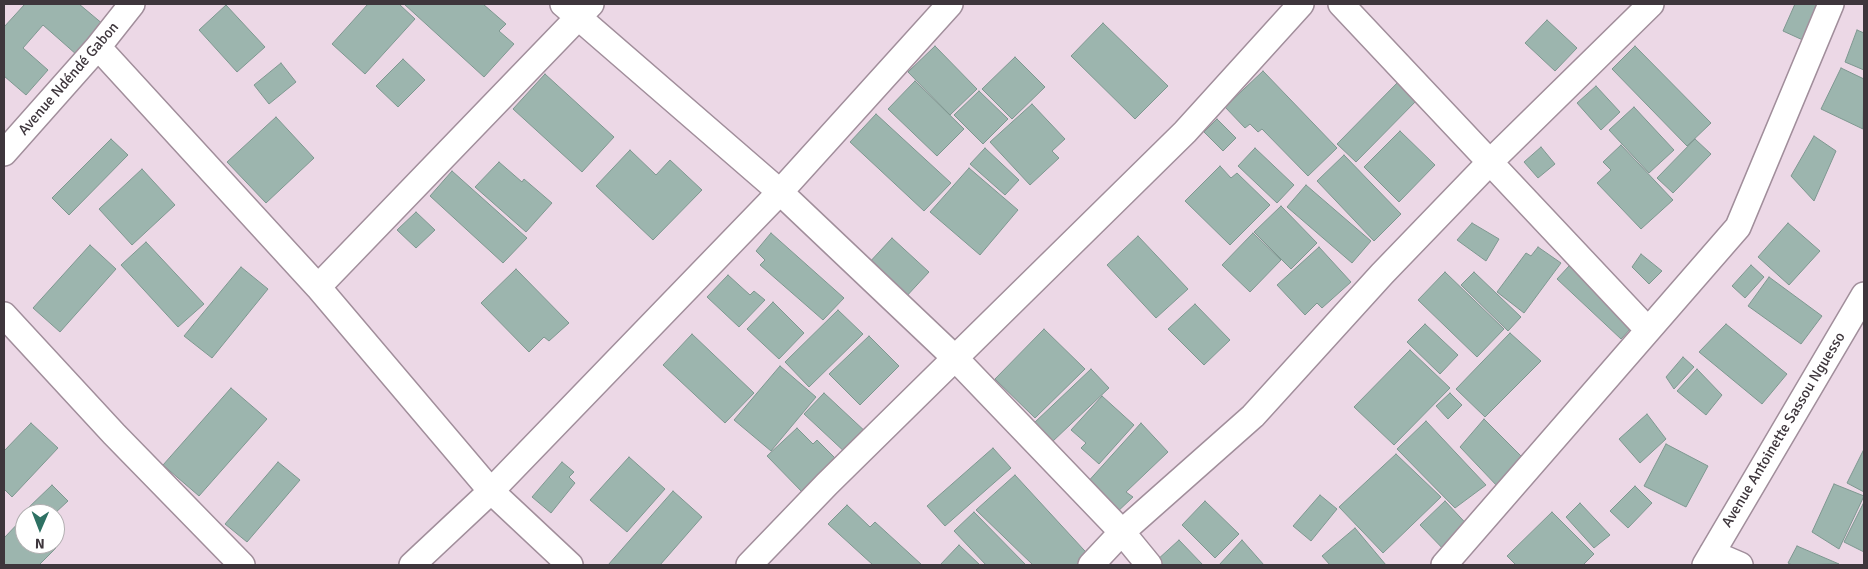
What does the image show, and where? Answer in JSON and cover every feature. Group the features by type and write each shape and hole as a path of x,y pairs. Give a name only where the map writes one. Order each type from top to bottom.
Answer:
{"street":[{"name":"Avenue Ndéndé Gabon","path":"4,153 98,47 132,4"},
{"path":"412,565 491,491 780,192 950,4"},
{"path":"749,565 954,357 1185,132 1301,4"},
{"path":"1341,4 1491,161 1648,330"},
{"path":"1091,565 1122,532 1253,416 1382,274 1491,161 1651,4"},
{"path":"1444,565 1738,227 1831,4"},
{"path":"318,287 577,8 780,192 954,357 1122,532 1149,565"},
{"path":"98,47 318,287 491,491 570,565"},
{"name":"Avenue Antoinette Sassou Nguesso","path":"1708,559 1864,295"},
{"path":"4,315 114,434 242,565"},
{"path":"1708,559 1740,565"}],"building":[{"path":"25,4 79,4 104,25 77,55 43,25 23,48 48,70 26,95 4,76 4,27"},
{"path":"368,4 399,4 415,19 365,74 332,44"},
{"path":"404,4 483,4 506,24 499,31 514,44 484,77"},
{"path":"1795,4 1822,4 1805,41 1783,31"},
{"path":"226,5 265,47 237,72 199,30"},
{"path":"1547,20 1577,48 1555,71 1525,43"},
{"path":"1103,23 1168,86 1135,119 1071,56"},
{"path":"1857,30 1864,33 1864,70 1845,62"},
{"path":"935,46 977,89 950,115 908,72"},
{"path":"1635,46 1711,123 1687,146 1612,69"},
{"path":"1015,57 1045,87 1012,119 982,89"},
{"path":"403,59 425,80 398,107 376,86"},
{"path":"281,63 296,82 269,104 254,85"},
{"path":"1841,68 1864,79 1863,129 1821,109"},
{"path":"1263,71 1337,148 1308,176 1262,129 1258,132 1250,124 1245,128 1225,107"},
{"path":"545,74 614,137 582,172 513,109"},
{"path":"1401,79 1420,97 1356,162 1337,144"},
{"path":"915,81 964,129 937,156 888,109"},
{"path":"1596,86 1620,112 1601,130 1577,103"},
{"path":"979,91 1008,119 983,144 954,115"},
{"path":"1032,104 1065,139 1052,151 1059,158 1030,185 990,142"},
{"path":"1634,107 1674,150 1649,173 1609,130"},
{"path":"876,114 951,183 924,211 850,142"},
{"path":"276,117 314,158 266,203 227,162"},
{"path":"1217,119 1236,138 1223,151 1204,132"},
{"path":"1400,131 1435,165 1399,202 1364,167"},
{"path":"1814,136 1836,151 1814,201 1791,176"},
{"path":"111,139 128,155 69,215 52,198"},
{"path":"1695,139 1711,154 1673,193 1657,178"},
{"path":"1621,145 1673,200 1641,229 1597,183 1611,170 1603,162"},
{"path":"1541,147 1555,164 1538,178 1524,162"},
{"path":"985,148 1019,180 1005,195 970,164"},
{"path":"1255,148 1294,185 1277,203 1238,166"},
{"path":"630,150 656,175 670,160 702,190 653,240 596,186"},
{"path":"1344,155 1401,214 1374,241 1317,181"},
{"path":"499,162 522,182 524,179 552,203 526,232 475,187"},
{"path":"1220,166 1231,178 1237,173 1270,205 1230,245 1185,201"},
{"path":"969,168 1018,210 980,255 930,212"},
{"path":"142,169 175,205 132,245 99,209"},
{"path":"452,171 527,238 503,263 430,196"},
{"path":"1306,185 1371,241 1352,263 1287,207"},
{"path":"1281,206 1317,243 1291,269 1254,232"},
{"path":"416,212 435,230 416,248 397,230"},
{"path":"1472,223 1499,239 1486,261 1457,240"},
{"path":"1788,223 1820,251 1789,285 1758,257"},
{"path":"771,233 844,298 823,320 760,265 765,260 756,251"},
{"path":"1253,233 1281,260 1250,292 1222,265"},
{"path":"1138,236 1188,289 1156,318 1107,265"},
{"path":"892,238 929,272 904,299 867,265"},
{"path":"146,242 204,304 178,327 121,265"},
{"path":"90,245 116,269 60,332 33,308"},
{"path":"1319,247 1351,282 1322,308 1317,303 1305,315 1277,285"},
{"path":"1538,247 1561,263 1524,313 1497,292 1526,253 1531,256"},
{"path":"1641,254 1662,271 1649,284 1632,267"},
{"path":"1751,265 1764,277 1745,298 1732,286"},
{"path":"1569,266 1633,326 1621,339 1557,279"},
{"path":"241,267 268,289 212,358 184,336"},
{"path":"516,269 569,323 549,341 544,337 529,352 481,303"},
{"path":"1445,272 1504,329 1477,357 1418,300"},
{"path":"1474,272 1521,317 1508,331 1461,285"},
{"path":"728,275 750,295 754,291 765,300 739,327 707,297"},
{"path":"1769,277 1822,316 1801,344 1748,306"},
{"path":"773,302 804,333 779,359 747,329"},
{"path":"1195,304 1230,340 1204,365 1168,329"},
{"path":"838,310 863,334 809,387 785,362"},
{"path":"1425,324 1458,355 1440,374 1407,342"},
{"path":"1726,324 1787,374 1762,404 1699,352"},
{"path":"1044,329 1085,369 1035,418 995,379"},
{"path":"1510,333 1541,361 1485,417 1456,389"},
{"path":"692,334 754,393 725,423 663,365"},
{"path":"869,336 899,366 860,405 829,374"},
{"path":"1410,350 1450,388 1394,445 1354,407"},
{"path":"1683,357 1694,367 1674,389 1666,377"},
{"path":"780,366 816,397 771,451 734,420"},
{"path":"1091,369 1109,388 1052,442 1034,423"},
{"path":"1697,369 1722,395 1706,415 1677,391"},
{"path":"231,388 267,419 199,496 163,465"},
{"path":"824,393 868,434 848,455 804,414"},
{"path":"1450,393 1462,405 1448,419 1436,406"},
{"path":"1102,396 1134,425 1099,464 1081,448 1086,443 1071,430"},
{"path":"1647,414 1666,439 1640,463 1619,439"},
{"path":"1484,419 1526,461 1499,488 1460,447"},
{"path":"1426,421 1486,485 1455,508 1397,449"},
{"path":"31,423 58,448 12,497 4,489 4,451"},
{"path":"1141,423 1168,452 1126,492 1133,497 1113,516 1085,485"},
{"path":"797,428 813,444 817,440 838,461 804,494 767,456"},
{"path":"1666,444 1708,466 1686,507 1644,486"},
{"path":"993,448 1011,468 945,526 927,506"},
{"path":"1864,449 1864,492 1847,483"},
{"path":"1396,454 1441,497 1383,553 1339,507"},
{"path":"629,457 665,489 627,532 590,500"},
{"path":"278,462 300,480 247,542 225,524"},
{"path":"562,462 574,472 569,477 575,483 551,513 532,497"},
{"path":"1015,475 1095,562 1092,565 1033,565 976,510"},
{"path":"1834,484 1864,496 1839,549 1812,532"},
{"path":"52,485 68,501 65,504 32,504"},
{"path":"1635,486 1652,503 1628,528 1610,511"},
{"path":"673,491 702,517 660,565 608,565"},
{"path":"1320,495 1337,509 1311,541 1293,526"},
{"path":"1205,501 1239,534 1215,558 1182,525"},
{"path":"1445,501 1474,532 1449,555 1420,525"},
{"path":"1864,502 1864,552 1844,542"},
{"path":"1580,503 1610,535 1594,548 1566,517"},
{"path":"847,505 870,527 875,522 922,565 873,565 828,524"},
{"path":"974,512 1026,565 986,565 954,531"},
{"path":"1552,512 1594,554 1583,565 1516,565 1507,556"},
{"path":"15,526 15,554 50,554 39,565 4,565 4,538"},
{"path":"1355,528 1386,565 1330,565 1322,556"},
{"path":"1179,540 1203,565 1160,565 1156,561"},
{"path":"1242,540 1264,565 1219,565"},
{"path":"959,545 980,565 940,565"},
{"path":"1797,546 1839,564 1792,565 1788,563"}]}
